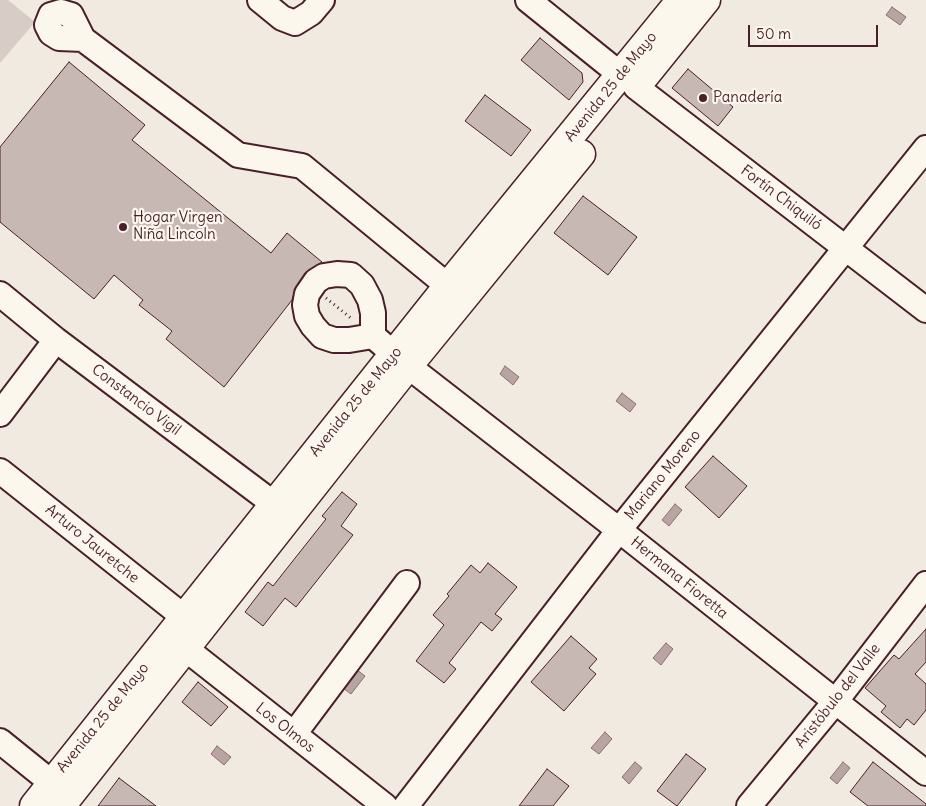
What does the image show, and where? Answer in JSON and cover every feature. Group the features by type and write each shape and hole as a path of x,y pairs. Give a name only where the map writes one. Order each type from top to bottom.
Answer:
{"main road":[{"name":"Avenida 25 de Mayo","path":"34,806 57,794 401,360 629,81 681,0"},
{"name":"Avenida 25 de Mayo","path":"185,633 274,504 401,360 448,286 629,81 706,0"}],"street":[{"path":"260,0 282,18 295,23 311,13 322,0"},
{"name":"Fortín Chiquiló","path":"528,0 629,81 926,310"},
{"path":"83,39 238,155 302,166 448,286"},
{"name":"Mariano Moreno","path":"406,806 619,530 926,148"},
{"path":"337,274 351,276 362,285 370,300 373,313 373,336 349,340 334,340 322,336 307,316 305,305 307,294 316,281 324,276 337,274"},
{"name":"Constancio Vigil","path":"0,294 56,340 274,504"},
{"name":"Hermana Fioretta","path":"373,336 926,773"},
{"path":"0,414 56,340"},
{"name":"Arturo Jauretche","path":"0,471 185,633"},
{"path":"294,734 407,583"},
{"name":"Aristóbulo del Valle","path":"749,806 835,702 926,584"},
{"name":"Los Olmos","path":"185,633 294,734 385,806"},
{"path":"0,741 57,794"}],"path":[{"path":"312,287 373,336"}],"shaded area":[{"path":"0,0 8,0 35,22 0,63"},
{"path":"892,7 906,17 900,25 886,15"},
{"path":"505,366 519,377 513,385 500,374"},
{"path":"622,393 636,404 630,412 616,401"},
{"path":"675,504 682,510 669,526 662,520"},
{"path":"666,643 673,649 661,665 653,658"},
{"path":"357,670 365,676 351,694 343,688"},
{"path":"605,732 612,739 599,754 591,748"},
{"path":"217,746 231,757 224,765 211,754"},
{"path":"635,762 642,768 629,784 622,777"},
{"path":"843,762 850,768 837,784 830,778"}],"building":[{"path":"540,38 582,73 583,82 569,100 521,60"},
{"name":"Hogar Virgen Niña Lincoln","path":"69,62 145,125 132,140 271,253 287,233 322,262 305,273 296,287 292,300 224,387 166,339 172,331 139,305 143,300 114,275 94,299 0,222 0,147"},
{"name":"Panadería","path":"688,69 733,107 718,126 672,88"},
{"path":"485,95 531,130 511,156 465,121"},
{"path":"583,196 637,237 608,275 554,233"},
{"path":"713,456 747,486 719,518 685,487"},
{"path":"342,492 357,504 341,526 353,535 296,607 285,598 263,626 245,612 268,582 273,586 326,519 322,516"},
{"path":"488,563 517,587 495,614 502,619 492,631 481,622 449,663 456,669 444,683 416,661 444,625 433,615 449,596 447,594 471,565 480,573"},
{"path":"926,629 926,662 915,674 926,684 926,710 914,725 907,719 900,728 881,712 886,706 865,688 894,655 899,659"},
{"path":"571,636 597,659 589,668 596,674 564,711 531,682"},
{"path":"198,682 228,707 211,726 182,702"},
{"path":"686,754 706,769 677,806 657,791"},
{"path":"873,762 926,804 926,806 868,806 850,792"},
{"path":"547,769 569,786 553,806 519,806"},
{"path":"119,778 156,806 98,806"}],"place":[{"name":"Panadería","path":"703,98"},
{"name":"Hogar Virgen Niña Lincoln","path":"123,227"}]}
